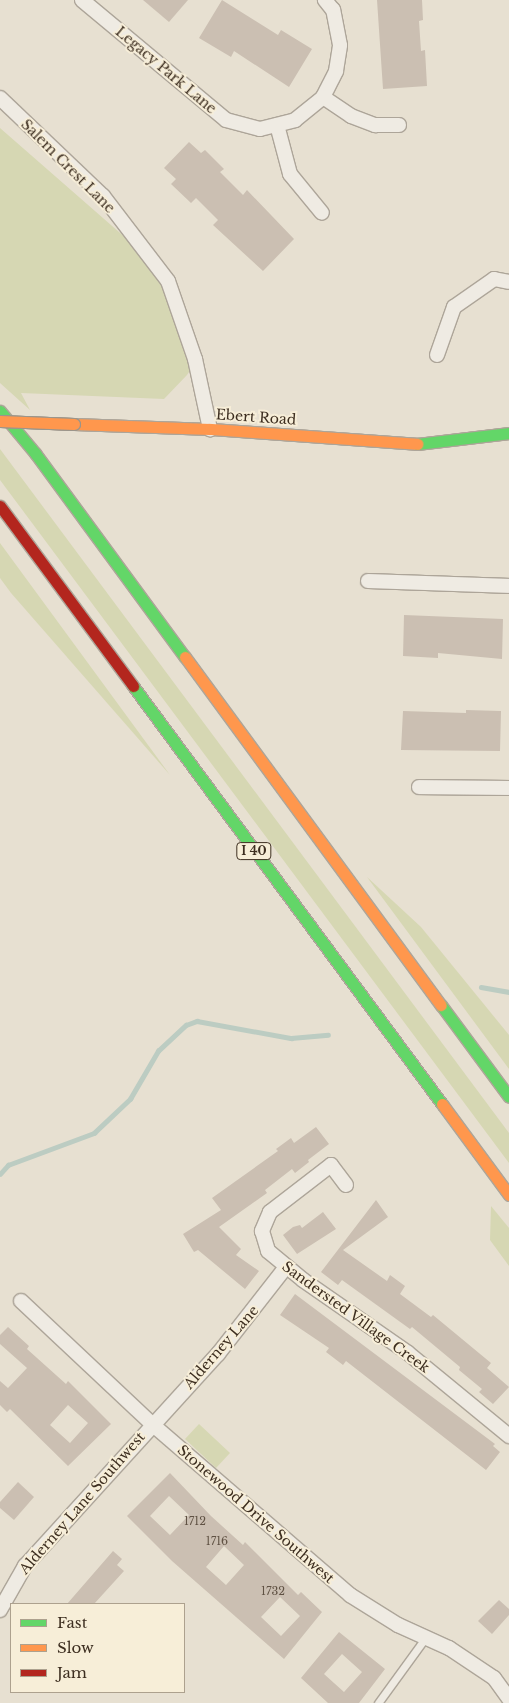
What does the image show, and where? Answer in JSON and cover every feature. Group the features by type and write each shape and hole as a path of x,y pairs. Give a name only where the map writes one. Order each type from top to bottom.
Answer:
{"main road":[{"path":"0,411 35,453 509,1097"},
{"name":"Ebert Road","path":"0,421 210,429 417,444 509,432"},
{"name":"I 40","path":"0,506 509,1195"}],"street":[{"name":"Legacy Park Lane","path":"82,0 226,120 260,129 295,120 323,96 336,71 340,44 333,10 325,0"},
{"path":"323,96 351,116 374,125 400,125"},
{"name":"Salem Crest Lane","path":"0,98 103,196 168,281 195,359 210,429"},
{"path":"277,125 290,174 322,213"},
{"path":"437,354 454,307 494,279 509,282"},
{"path":"368,581 509,586"},
{"path":"419,787 509,788"},
{"name":"Sandersted Village Creek","path":"346,1185 331,1165 270,1212 262,1231 263,1242 272,1256 408,1353 509,1436"},
{"name":"Alderney Lane","path":"152,1424 218,1354 286,1267"},
{"name":"Stonewood Drive Southwest","path":"22,1301 152,1424 350,1595 398,1626 450,1648 494,1678 509,1699"},
{"name":"Alderney Lane Southwest","path":"0,1610 25,1566 152,1424"}],"lane":[{"path":"378,1703 426,1638"}],"green space":[{"path":"0,128 135,246 184,309 201,354 187,375 164,399 21,393 30,410 0,383"},
{"path":"0,449 509,1133 509,1163 0,480"},
{"path":"0,543 170,775 0,578"},
{"path":"367,877 421,927 509,1035 509,1069"},
{"path":"491,1206 509,1228 509,1266 490,1240"},
{"path":"199,1424 230,1453 216,1468 185,1439"}],"building":[{"path":"143,0 188,0 169,22"},
{"path":"222,0 278,35 281,30 312,49 289,87 234,51 231,57 199,38"},
{"path":"377,0 422,0 423,20 419,21 421,51 425,50 427,86 383,89"},
{"path":"189,142 201,153 205,150 224,169 220,172 243,195 247,190 294,239 263,271 213,225 218,220 196,198 191,203 171,184 176,179 164,168"},
{"path":"404,615 503,619 502,659 438,653 438,658 403,656"},
{"path":"466,710 501,711 500,751 401,750 403,711 466,713"},
{"path":"316,1127 329,1144 295,1173 292,1169 265,1190 267,1193 219,1227 241,1249 236,1255 259,1271 245,1289 198,1250 194,1252 183,1234 221,1210 212,1198 278,1151 276,1149 291,1138 294,1143"},
{"path":"376,1200 388,1217 343,1250 387,1281 390,1275 405,1286 400,1294 431,1317 433,1315 491,1363 487,1368 509,1387 493,1404 479,1392 482,1389 459,1370 460,1367 412,1327 410,1329 342,1280 338,1285 321,1272"},
{"path":"323,1212 336,1229 297,1254 283,1235 293,1227 300,1225 302,1228"},
{"path":"295,1294 495,1444 493,1446 500,1452 486,1470 346,1361 343,1365 326,1352 329,1348 280,1315"},
{"path":"8,1327 29,1346 27,1349 66,1384 68,1381 111,1424 68,1466 10,1409 7,1412 0,1405 0,1381 8,1388 27,1368 0,1344 0,1335","holes":["68,1405 88,1423 70,1443 50,1425"]},
{"path":"170,1473 211,1516 243,1545 245,1542 298,1595 301,1592 322,1612 284,1659 172,1561 127,1516","holes":["169,1496 189,1515 170,1535 150,1516","224,1546 244,1565 226,1585 206,1567","280,1597 300,1616 281,1636 261,1617"]},
{"path":"18,1482 34,1497 14,1520 0,1508 0,1502"},
{"path":"113,1551 122,1559 117,1565 124,1571 95,1603 68,1603"},
{"path":"499,1600 509,1609 509,1615 492,1634 478,1621"},
{"path":"339,1632 385,1669 359,1703 328,1703 301,1678","holes":["342,1654 362,1672 344,1692 324,1674"]}],"waterway":[{"path":"481,987 509,992"},
{"path":"0,1174 8,1165 94,1133 130,1099 158,1051 186,1025 197,1021 291,1038 328,1035"}],"traffic: fast":[{"path":"0,411 35,453 185,657"},
{"path":"417,444 509,433"},
{"path":"133,686 442,1104"},
{"path":"441,1005 509,1097"}],"traffic: slow":[{"path":"0,421 74,424"},
{"path":"74,424 210,429 417,444"},
{"path":"185,657 441,1005"},
{"path":"442,1104 509,1195"}],"traffic: jam":[{"path":"0,506 133,686"}]}
